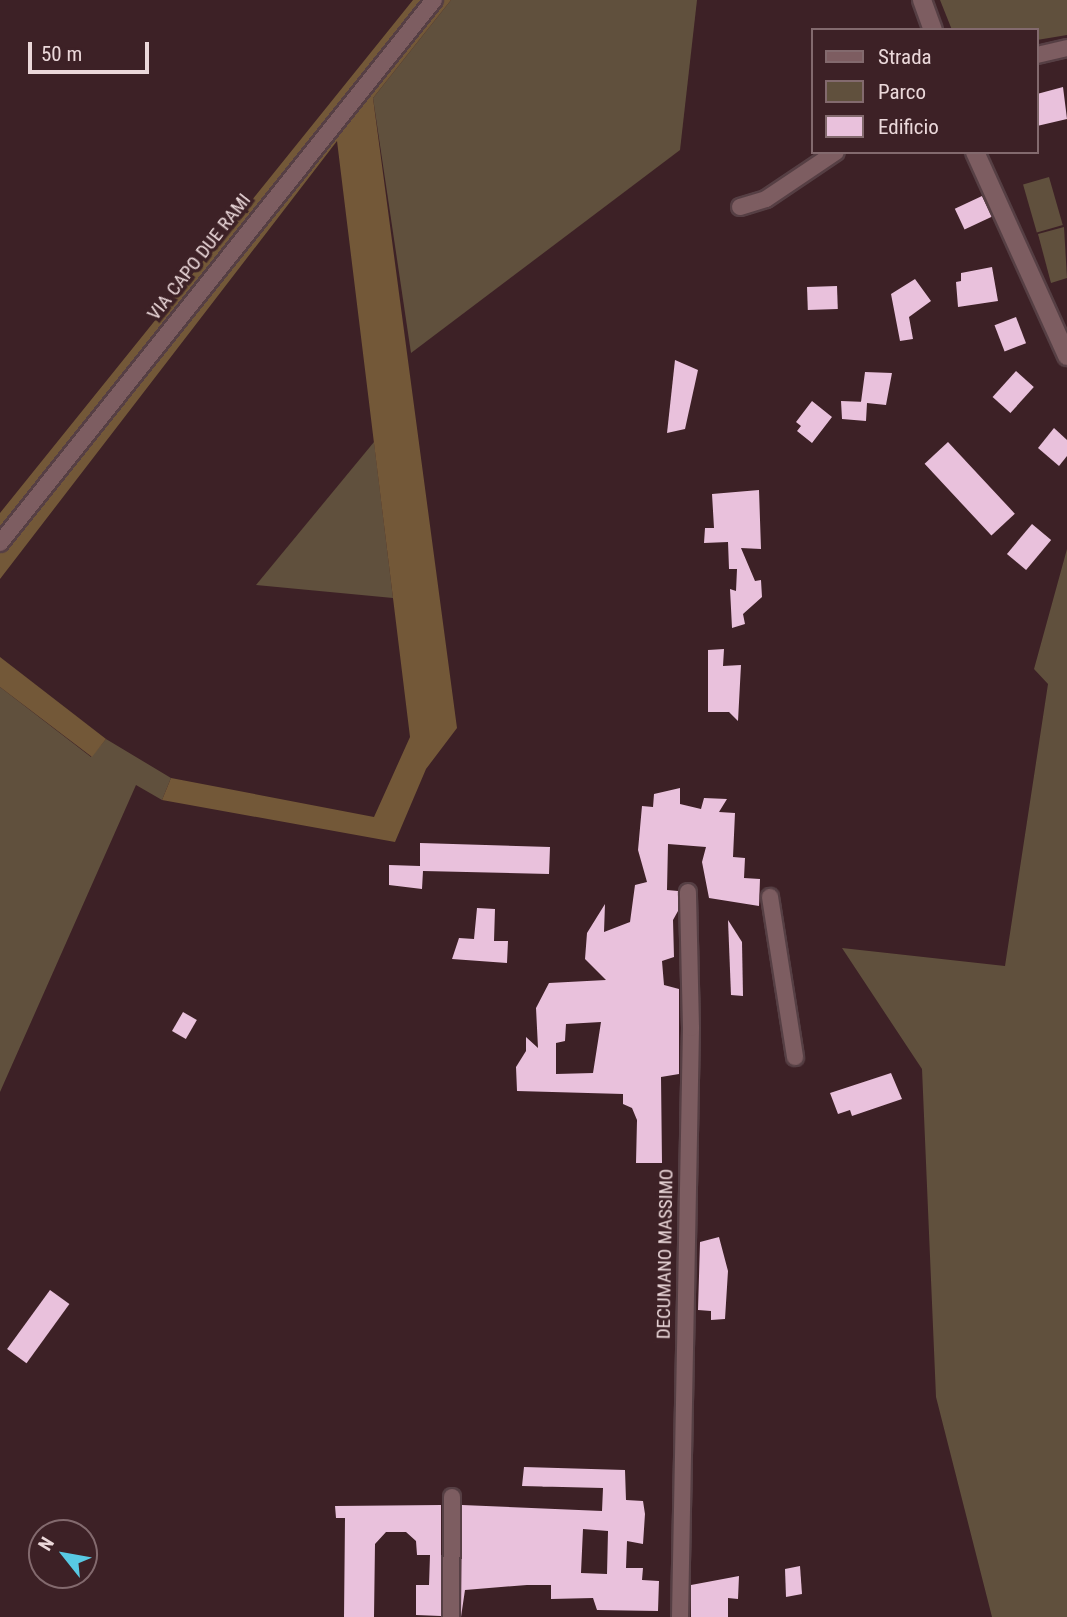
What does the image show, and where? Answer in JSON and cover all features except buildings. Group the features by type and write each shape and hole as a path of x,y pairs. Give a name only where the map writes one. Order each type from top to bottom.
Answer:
{"main road":[{"path":"922,0 932,28"},
{"path":"976,154 1067,356"}],"street":[{"name":"VIA CAPO DUE RAMI","path":"0,543 434,0"},
{"path":"1039,55 1067,48"},
{"path":"740,207 766,199 833,154"},
{"name":"DECUMANO MASSIMO","path":"680,1617 691,1028 688,892"},
{"path":"769,897 794,1057"},
{"path":"451,1617 452,1497"}],"green space":[{"path":"451,0 697,0 680,150 411,353 373,98"},
{"path":"940,0 1067,0 1067,35 1039,40 1039,28 951,28"},
{"path":"1049,177 1063,225 1037,233 1023,184"},
{"path":"1064,227 1067,278 1051,283 1038,234"},
{"path":"374,442 393,598 256,585"},
{"path":"1067,549 1067,1617 992,1617 936,1397 922,1069 842,948 1005,966 1048,684 1034,669"},
{"path":"0,687 91,757 106,739 171,778 162,800 136,785 0,1092"}],"shaded area":[{"path":"413,0 451,0 373,98 457,728 426,769 395,842 162,800 171,778 374,817 410,737 337,141 0,579 0,513"},
{"path":"0,657 106,739 92,757 0,687"}]}
